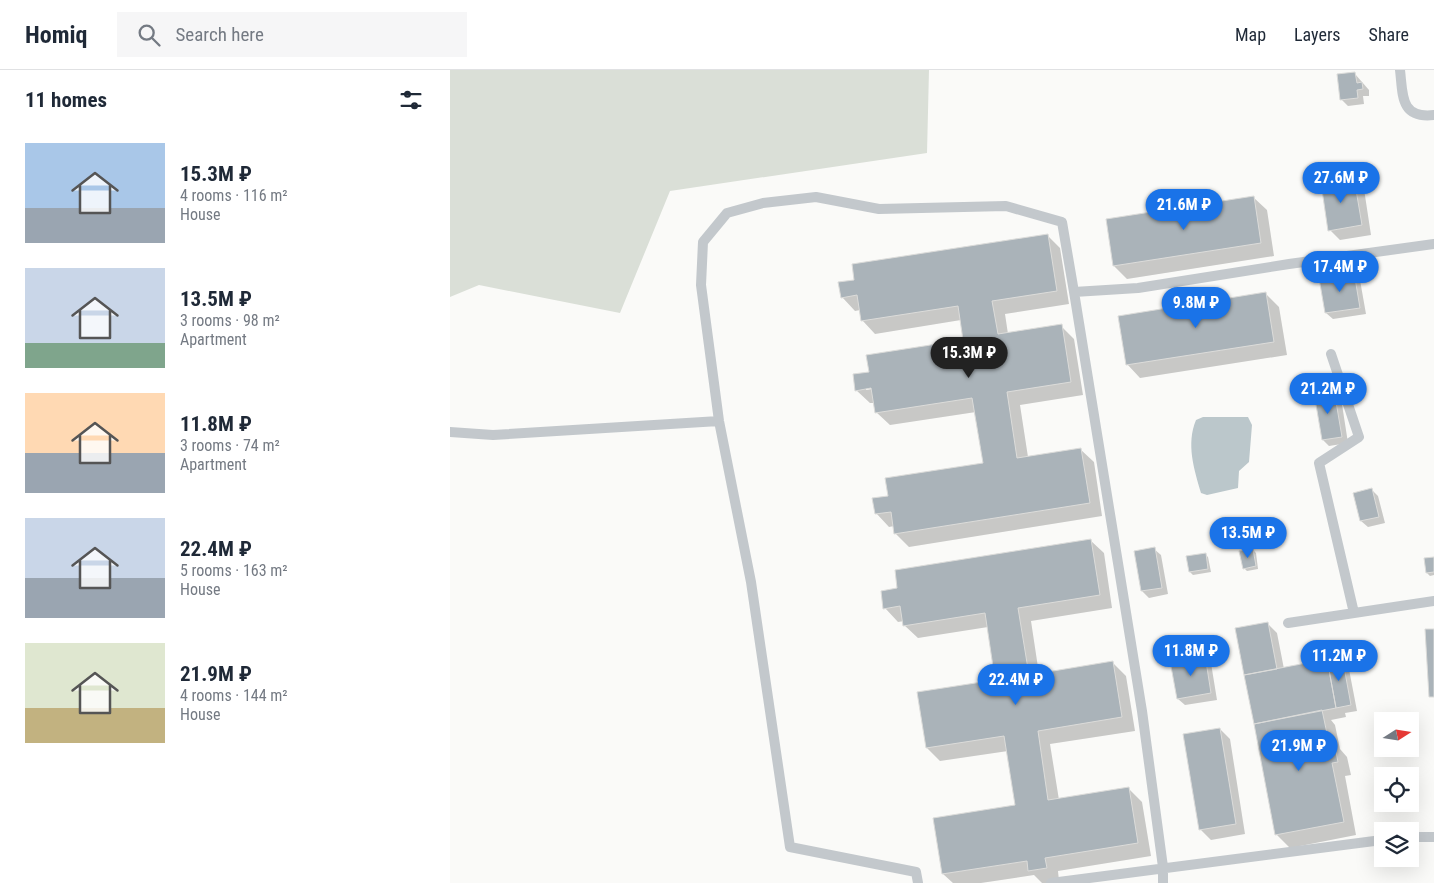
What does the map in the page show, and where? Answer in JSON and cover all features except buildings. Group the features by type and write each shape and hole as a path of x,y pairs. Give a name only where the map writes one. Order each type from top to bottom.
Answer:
{"lane":[{"path":"1400,70 1403,102 1410,111 1422,116 1434,115"},
{"path":"918,883 916,872 790,847 751,582 719,422 701,285 703,242 727,213 763,203 816,197 879,209 1006,206 1062,222 1142,711 1163,883"},
{"path":"1074,292 1138,288 1434,244"},
{"path":"1331,354 1359,437 1319,463 1354,613"},
{"path":"450,432 493,436 719,422"},
{"path":"1288,624 1434,601"},
{"path":"1419,838 1434,837"},
{"path":"1051,883 1374,841"}],"shaded area":[{"path":"450,70 929,70 927,153 670,191 620,313 479,285 450,297"},
{"path":"1203,417 1248,417 1252,425 1249,462 1239,471 1238,488 1207,495 1201,493 1191,447 1196,420"}]}
